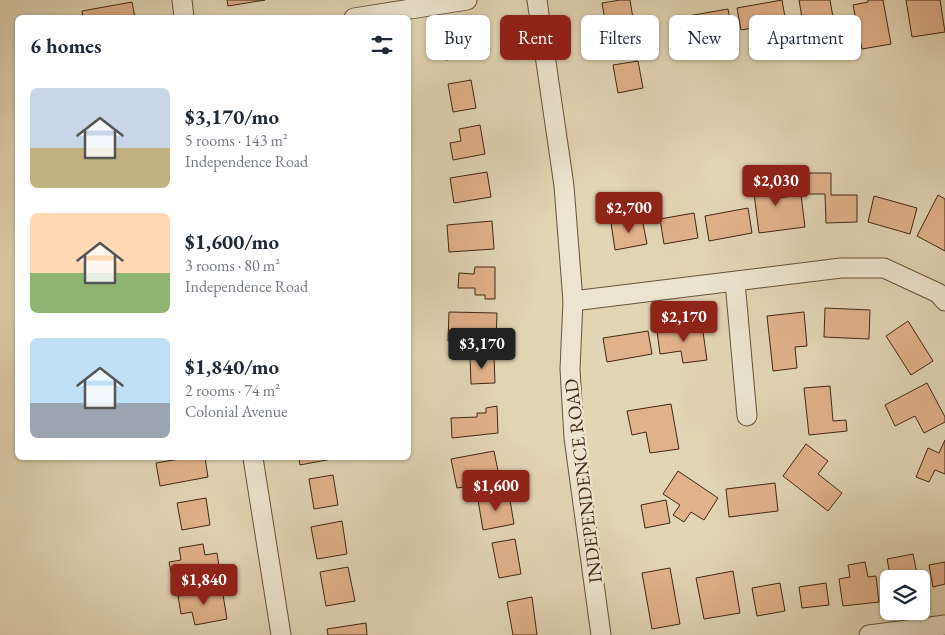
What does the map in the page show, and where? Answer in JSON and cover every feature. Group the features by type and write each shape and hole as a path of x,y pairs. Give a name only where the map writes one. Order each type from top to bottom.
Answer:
{"street":[{"path":"182,0 184,15"},
{"path":"373,15 468,0"},
{"name":"INDEPENDENCE ROAD","path":"537,0 564,186 573,301 570,369 574,438 601,635"},
{"path":"573,301 841,268 884,268 938,293 945,301"},
{"path":"735,282 747,416"},
{"path":"253,460 281,635"},
{"path":"869,635 945,625"}],"building":[{"path":"227,0 265,0 228,6"},
{"path":"630,0 632,15 604,15 602,3"},
{"path":"782,0 785,15 749,15 749,29 741,30 737,8"},
{"path":"799,0 830,0 833,15 802,15"},
{"path":"868,0 883,0 891,44 862,49 861,15 855,15 853,5 868,2"},
{"path":"906,0 940,0 945,32 912,37"},
{"path":"132,2 134,15 83,15 82,11"},
{"path":"728,9 729,15 694,15"},
{"path":"638,61 643,88 618,93 613,65"},
{"path":"471,80 476,108 453,112 448,84"},
{"path":"480,125 485,154 453,160 450,143 461,141 459,129"},
{"path":"487,172 491,197 454,203 450,178"},
{"path":"809,173 831,173 831,195 857,195 857,222 826,223 825,194 809,194"},
{"path":"775,175 778,198 801,195 805,227 759,233 752,178"},
{"path":"938,195 945,199 945,251 917,236"},
{"path":"874,196 917,208 910,234 868,222"},
{"path":"748,208 752,233 709,241 705,216"},
{"path":"694,213 698,238 664,244 660,219"},
{"path":"642,218 647,244 615,250 611,223"},
{"path":"492,221 494,249 449,252 447,225"},
{"path":"475,267 495,267 495,299 485,299 485,295 475,295 475,288 458,288 459,273 474,274"},
{"path":"825,308 870,310 869,339 824,337"},
{"path":"449,312 497,313 496,342 448,341"},
{"path":"804,312 807,346 795,347 797,368 773,371 767,316"},
{"path":"908,321 933,361 911,375 886,336"},
{"path":"702,325 707,360 683,363 681,351 660,354 657,331"},
{"path":"648,331 652,354 607,362 603,338"},
{"path":"494,356 495,383 471,384 470,357"},
{"path":"927,383 945,417 945,422 924,433 915,416 895,426 885,405"},
{"path":"830,386 833,421 846,420 847,431 809,435 804,388"},
{"path":"671,404 679,449 650,453 646,432 632,435 627,411"},
{"path":"497,406 498,433 452,438 451,418 477,417 477,413 486,413 486,408"},
{"path":"945,440 945,474 935,470 929,482 916,477 928,448 939,453"},
{"path":"806,444 828,461 818,474 842,493 828,511 783,476"},
{"path":"494,451 500,481 457,488 451,459"},
{"path":"173,460 205,460 208,477 160,486 156,463"},
{"path":"299,460 327,460 300,465"},
{"path":"678,471 718,498 704,520 691,512 684,522 673,515 680,505 663,494"},
{"path":"333,475 338,505 314,509 309,479"},
{"path":"775,483 778,511 729,517 726,489"},
{"path":"509,494 514,524 483,530 478,500"},
{"path":"206,498 210,525 182,530 177,503"},
{"path":"666,500 670,523 645,528 641,505"},
{"path":"342,521 347,554 317,559 311,527"},
{"path":"515,539 521,574 499,578 492,543"},
{"path":"203,544 205,555 217,553 220,574 173,582 169,562 181,560 179,548"},
{"path":"913,554 916,570 889,570 887,559"},
{"path":"865,562 868,577 876,576 879,602 843,606 839,579 850,577 848,565"},
{"path":"945,562 945,584 933,587 929,565"},
{"path":"348,567 355,601 326,606 320,572"},
{"path":"670,568 680,624 652,629 642,573"},
{"path":"733,571 740,613 704,619 696,578"},
{"path":"780,583 785,611 757,616 752,588"},
{"path":"826,583 829,605 802,608 799,587"},
{"path":"222,589 227,619 195,625 192,612 181,614 178,596"},
{"path":"532,597 537,635 513,635 507,602"},
{"path":"366,623 367,635 328,635 327,629"}]}
